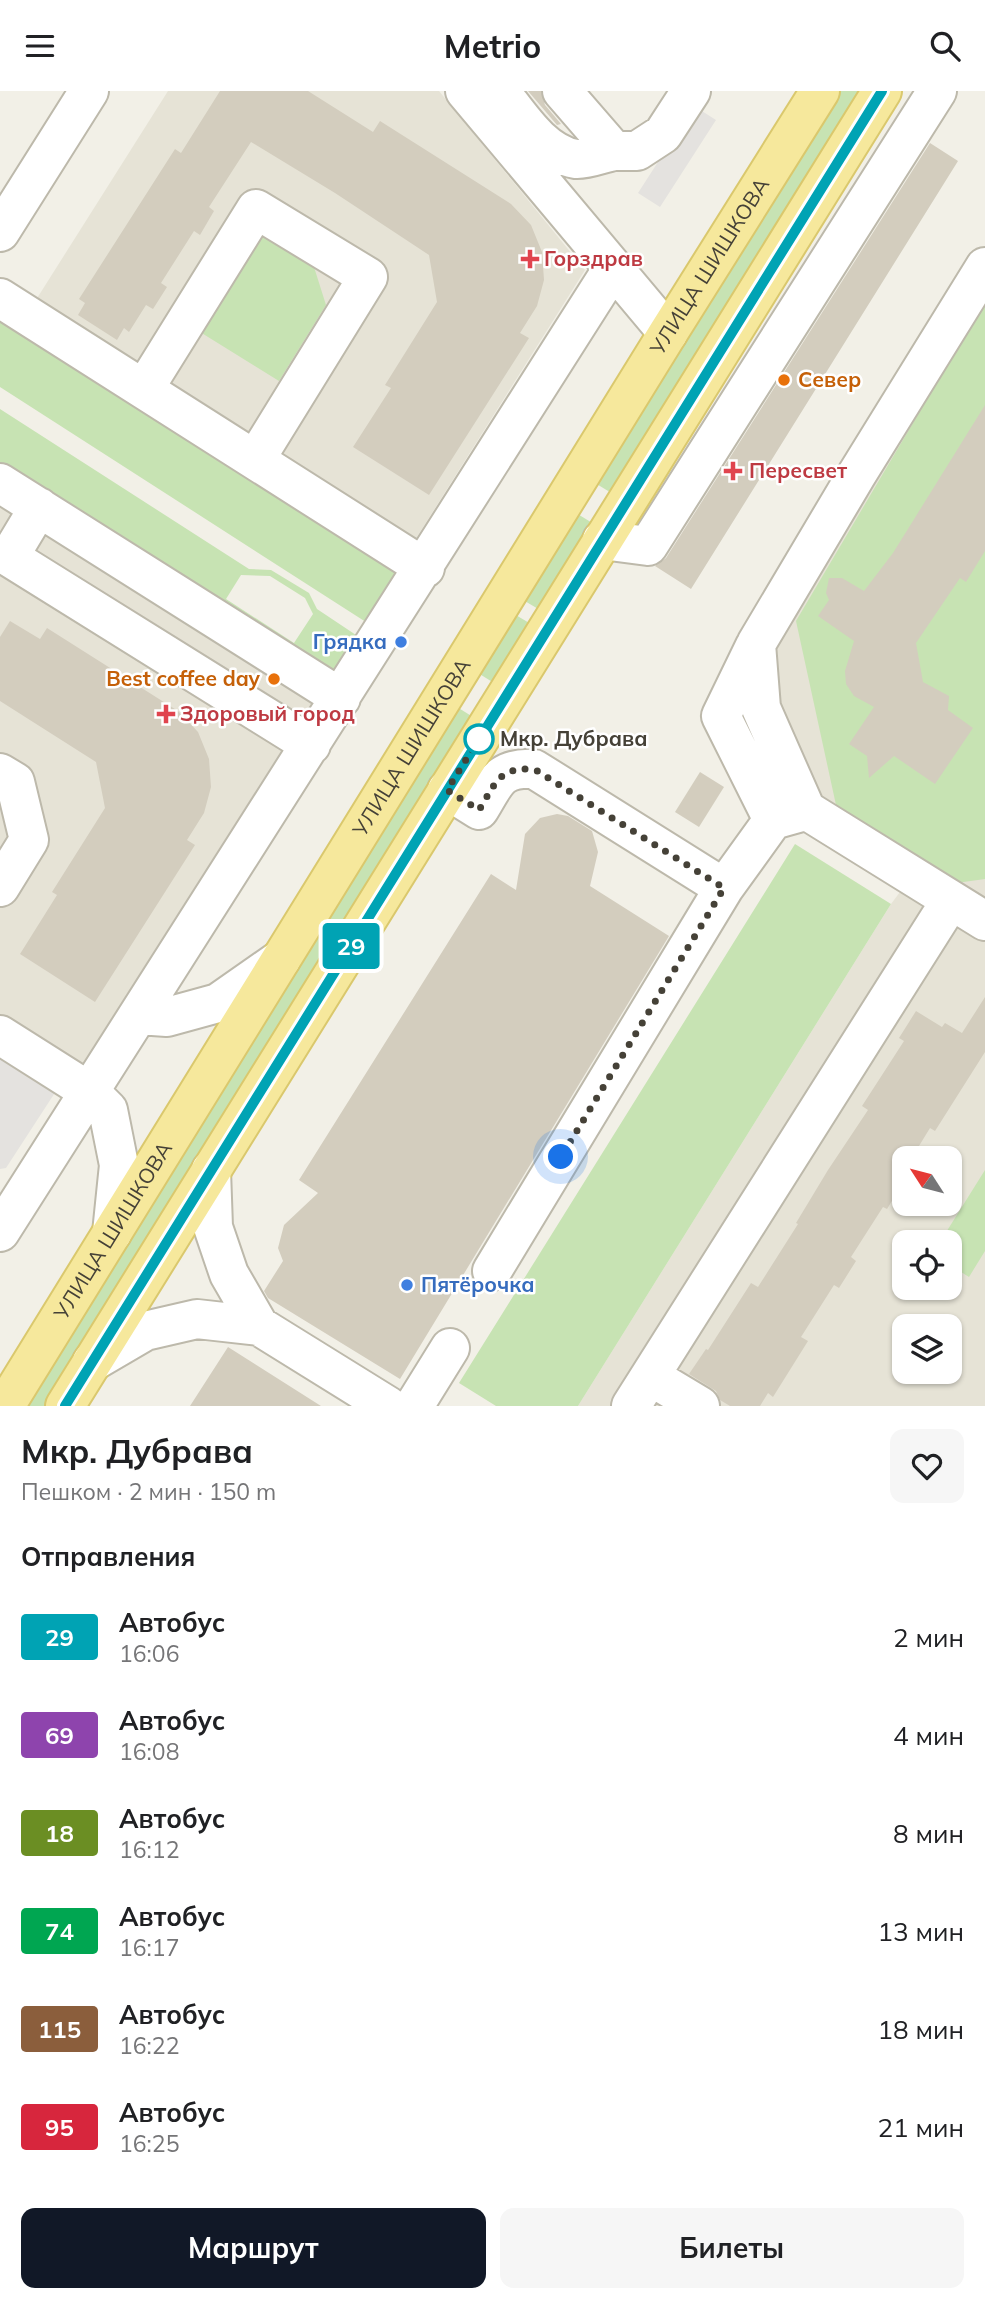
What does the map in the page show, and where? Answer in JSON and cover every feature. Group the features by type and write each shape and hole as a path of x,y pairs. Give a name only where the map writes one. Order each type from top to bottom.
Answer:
{"main road":[{"name":"УЛИЦА ШИШКОВА","path":"5,1406 820,91"},
{"path":"65,1406 882,91"},
{"path":"571,490 609,529"},
{"path":"453,680 498,709"}],"street":[{"path":"0,232 89,91"},
{"path":"464,91 668,333"},
{"path":"500,91 538,137 554,151 578,159 614,151 637,151 663,134 691,91"},
{"path":"609,529 648,545 937,91"},
{"path":"561,108 614,151"},
{"path":"144,389 256,209 369,277 255,460"},
{"path":"700,1406 641,1391 974,909 789,815 761,708 756,644 985,267"},
{"path":"3,1222 90,1092 613,268"},
{"path":"0,298 425,568"},
{"path":"0,483 341,698"},
{"path":"39,507 9,557 311,745"},
{"path":"447,790 479,810 499,777 516,768 534,769 724,888"},
{"path":"0,773 15,782 29,840 0,887"},
{"path":"492,1271 724,888 789,815"},
{"path":"138,1015 167,1017 218,1003 281,960"},
{"path":"0,1035 90,1092 108,1109 119,1165 112,1233"},
{"path":"211,1170 213,1227 229,1274 259,1326"},
{"path":"92,1362 145,1331 197,1319 259,1326 388,1406"},
{"path":"414,1406 450,1348"}],"shaded area":[{"path":"168,91 439,91 585,270 415,540 34,303"},
{"path":"694,106 716,120 660,207 638,193"},
{"path":"985,267 985,1406 578,1406 891,904 912,876 721,716"},
{"path":"0,494 317,695 66,1090 0,1050"},
{"path":"0,1050 58,1088 6,1168 0,1169"}],"green space":[{"path":"838,91 864,91 613,494 595,483"},
{"path":"260,234 314,267 326,305 279,381 200,332"},
{"path":"0,298 425,568 383,633 0,387"},
{"path":"985,301 985,879 956,883 836,805 796,621"},
{"path":"0,409 249,569 271,570 309,593 317,609 374,647 341,698 0,483","holes":["241,575 270,576 305,598 313,614 294,643 226,599"]},
{"path":"576,513 594,524 540,610 523,600"},
{"path":"514,614 531,624 494,683 478,673"},
{"path":"457,707 473,717 46,1406 23,1406"},
{"path":"795,844 891,904 578,1406 496,1406 459,1383"},
{"path":"985,1170 985,1251 969,1277 962,1273 962,1230 948,1230 956,1216 962,1216 962,1207"}],"building":[{"path":"220,91 308,91 373,132 380,121 511,204 531,225 542,252 544,280 537,306 520,333 529,338 429,495 353,447 391,388 385,385 437,302 429,255 251,142 209,207 214,211 200,235 194,231 161,283 167,287 153,309 146,305 129,332 124,328 117,340 78,315 85,303 79,299 175,149 181,153"},
{"path":"528,91 541,91 545,105 561,124 557,125"},
{"path":"930,143 958,161 691,589 655,566 666,558"},
{"path":"985,405 985,551 966,582 960,578 916,643 923,682 949,696 948,710 973,728 935,784 894,756 869,778 867,756 849,744 874,707 854,696 846,684 845,671 854,641 818,616 829,600 826,593 829,578 842,578 864,591 893,553"},
{"path":"10,621 40,639 47,628 178,711 198,732 209,759 211,787 204,813 187,840 195,845 95,1002 20,954 57,895 52,892 105,808 96,762 0,701 0,637"},
{"path":"700,772 724,787 699,827 675,812"},
{"path":"557,814 568,816 592,831 598,852 590,886 669,936 400,1379 268,1298 264,1291 283,1261 278,1248 284,1225 318,1193 299,1180 491,874 516,890 525,834 540,818"},
{"path":"985,997 985,1052 935,1131 930,1128 919,1146 892,1146 892,1201 887,1209 883,1207 851,1257 856,1261 839,1288 834,1285 801,1337 808,1341 773,1397 768,1393 760,1406 730,1406 720,1400 716,1391 689,1374 706,1349 708,1350 751,1283 758,1287 798,1224 796,1223 828,1170 868,1110 862,1106 904,1041 899,1038 916,1011 942,1027 945,1023 962,1033"},
{"path":"228,1347 321,1406 190,1406"}],"bus line":[{"name":"29","path":"65,1406 882,91"}],"place":[{"name":"Горздрав","path":"530,259"},
{"name":"Север","path":"784,380"},
{"name":"Пересвет","path":"733,471"},
{"name":"Грядка","path":"401,642"},
{"name":"Best coffee day","path":"274,679"},
{"name":"Здоровый город","path":"166,714"},
{"name":"Мкр. Дубрава","path":"479,739"},
{"name":"Пятёрочка","path":"407,1285"}],"route":[{"path":"479,739 447,790 479,810 499,777 516,768 534,769 724,888 561,1157"}]}
